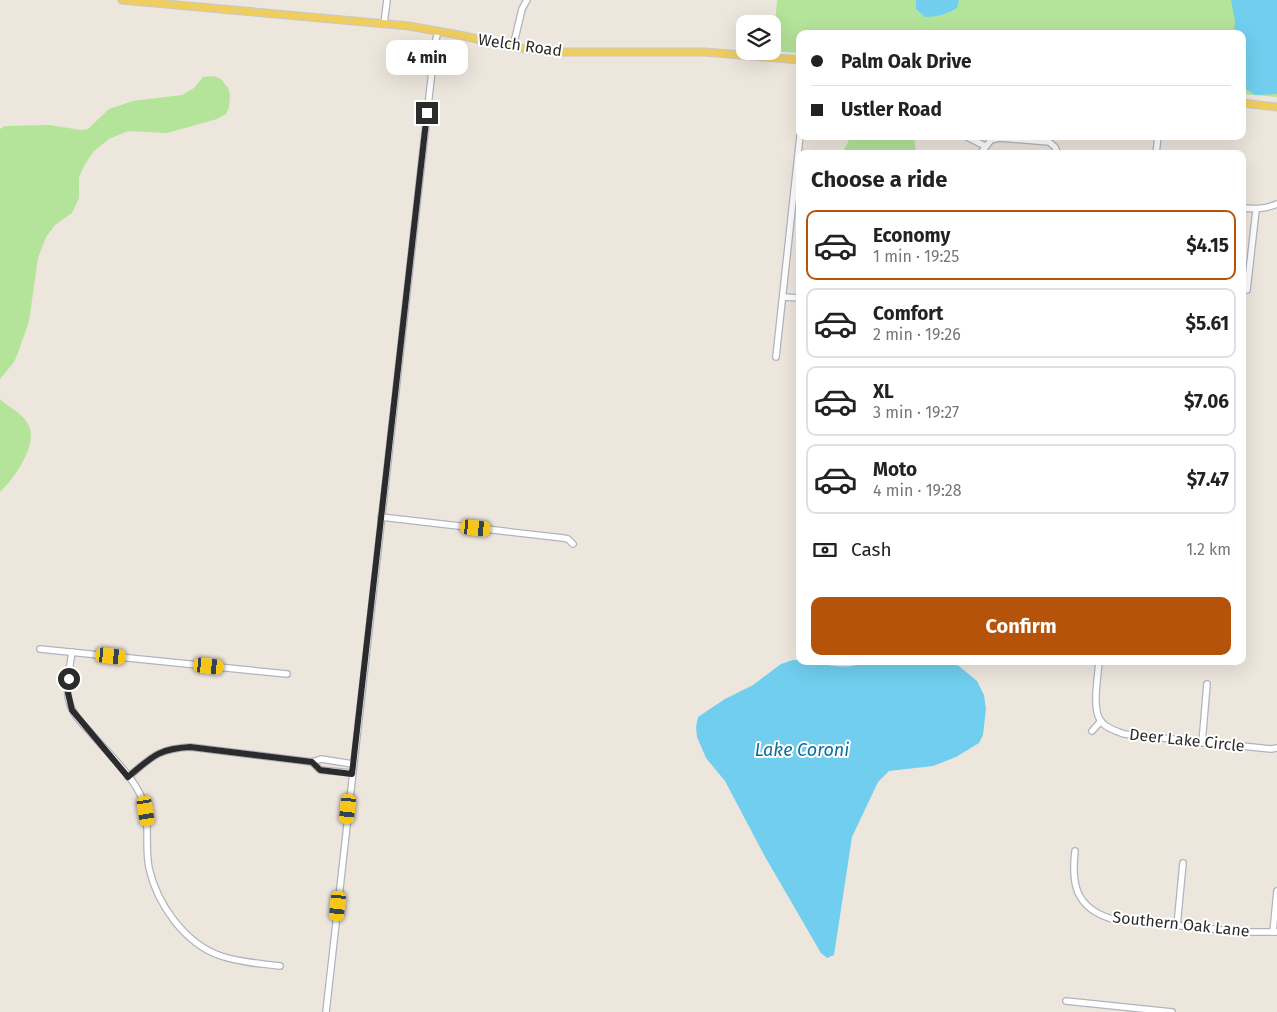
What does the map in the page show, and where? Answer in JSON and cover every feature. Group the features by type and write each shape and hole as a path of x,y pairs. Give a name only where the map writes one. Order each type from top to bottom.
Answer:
{"main road":[{"name":"Welch Road","path":"122,0 438,30 513,47 552,52 706,52 796,60"},
{"path":"1246,104 1277,107"}],"street":[{"path":"384,24 387,0"},
{"path":"513,47 522,9 528,0"},
{"path":"326,1012 438,30"},
{"path":"973,140 985,146"},
{"path":"982,150 991,140"},
{"path":"1038,140 1049,142 1056,150"},
{"path":"776,357 796,174"},
{"path":"1246,209 1256,210 1277,204"},
{"path":"1247,290 1256,210"},
{"path":"783,297 796,298"},
{"path":"381,517 563,538 568,539 573,544"},
{"path":"40,649 287,674"},
{"path":"72,652 68,693 72,710 140,793 146,811 148,826 149,868 162,902 171,917 203,947 219,955 241,961 280,966"},
{"path":"1092,731 1101,721 1096,708 1099,665"},
{"path":"1202,742 1207,684"},
{"name":"Deer Lake Circle","path":"1101,721 1110,729 1124,734 1271,749 1277,748"},
{"path":"128,777 160,752 172,748 190,747 312,762 321,759 353,764"},
{"path":"331,771 332,761"},
{"path":"312,762 320,770 352,774"},
{"name":"Southern Oak Lane","path":"1075,851 1074,877 1076,888 1088,908 1100,915 1112,919 1177,926 1242,932 1275,932"},
{"path":"1177,926 1183,863"},
{"path":"1275,932 1277,891"},
{"path":"1066,1001 1172,1012"}],"green space":[{"path":"777,0 1277,0 1277,97 1246,94 1246,30 796,30 796,53 781,52 781,15 776,15"},
{"path":"214,76 221,79 228,88 230,95 226,114 217,119 167,133 128,131 109,139 94,151 79,177 79,198 72,213 55,225 46,237 38,258 29,321 14,362 0,379 0,129 5,126 49,125 81,130 88,129 109,109 133,101 182,95 194,88 203,77"},
{"path":"849,140 914,140 916,150 844,150"},
{"path":"0,399 20,414 29,426 31,434 23,461 12,479 0,492"}],"water":[{"path":"916,0 959,0 957,8 953,10 938,16 925,17 916,9"},
{"path":"1231,0 1277,0 1277,94 1255,95 1246,89 1246,30 1234,30 1235,21"},
{"name":"Lake Coroni","path":"793,660 796,660 796,665 957,665 977,681 984,695 986,709 983,735 979,743 956,757 933,766 889,771 878,782 852,837 834,955 827,958 821,953 764,855 725,781 706,758 697,737 698,717 725,699 753,685 781,664"}],"route":[{"path":"69,679 68,693 72,710 128,777 160,752 172,748 190,747 312,762 320,770 352,774 427,113"}]}
